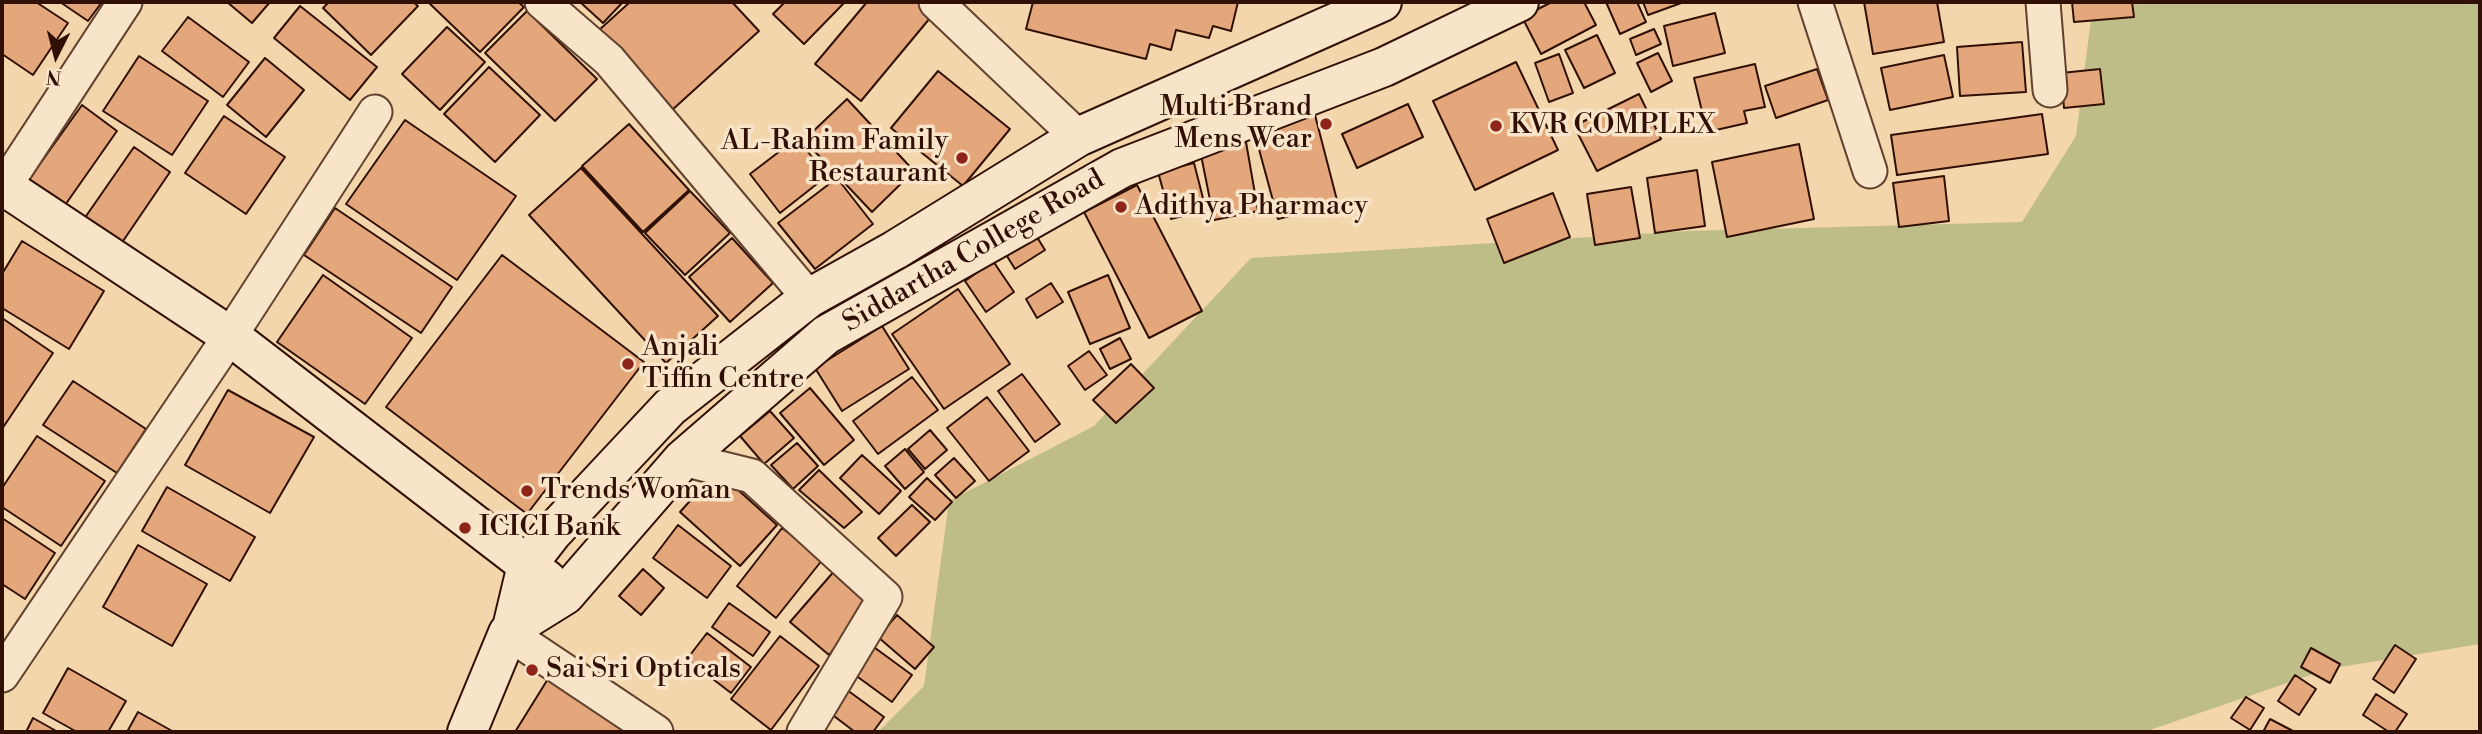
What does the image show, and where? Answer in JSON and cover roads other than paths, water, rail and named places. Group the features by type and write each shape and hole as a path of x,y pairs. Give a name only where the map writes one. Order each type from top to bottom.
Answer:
{"street":[{"path":"125,2 3,187 230,336 565,595"},
{"path":"542,2 609,60 809,298"},
{"path":"936,2 1079,137"},
{"name":"Siddartha College Road","path":"467,732 510,631 527,565 552,533 670,407 809,298 895,250 1079,137 1382,2"},
{"name":"Siddartha College Road","path":"510,631 565,595 683,459 826,335 1122,167 1384,67 1519,2"},
{"path":"1815,2 1870,171"},
{"path":"2043,2 2050,90"},
{"path":"2,675 230,336 375,112"},
{"path":"683,459 752,476 885,597 804,732"},
{"path":"510,631 656,732"}],"place":[{"name":"Multi Brand Mens Wear","path":"1326,124"},
{"name":"KVR COMPLEX","path":"1496,126"},
{"name":"AL-Rahim Family Restaurant","path":"962,158"},
{"name":"Adithya Pharmacy","path":"1121,207"},
{"name":"Anjali Tiffin Centre","path":"628,364"},
{"name":"Trends Woman","path":"527,491"},
{"name":"ICICI Bank","path":"465,528"},
{"name":"Sai Sri Opticals","path":"532,670"}]}
